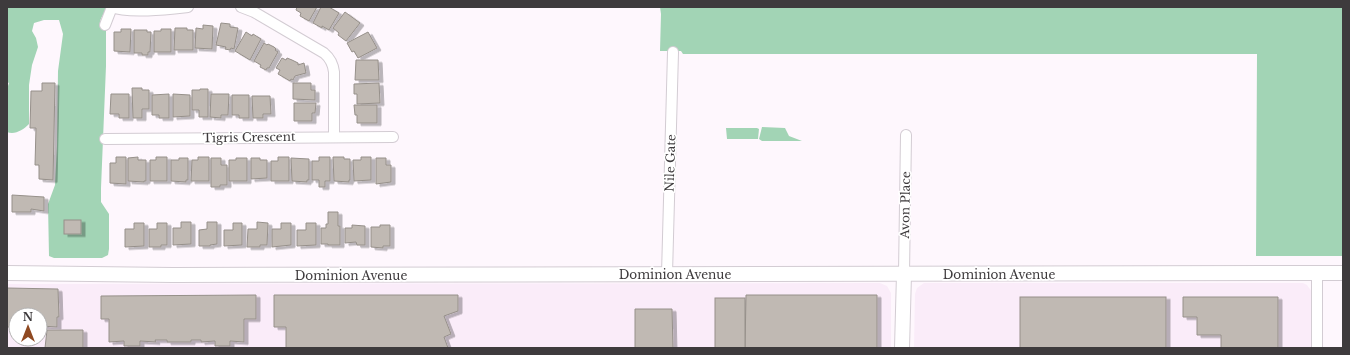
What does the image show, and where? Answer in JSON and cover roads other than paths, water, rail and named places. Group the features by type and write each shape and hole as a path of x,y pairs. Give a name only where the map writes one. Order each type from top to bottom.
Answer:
{"main road":[{"name":"Dominion Avenue","path":"7,274 1343,273"},
{"path":"902,348 904,274"}],"street":[{"path":"105,25 112,7 121,9 164,10 188,7"},
{"path":"241,7 254,12 285,30 324,53 330,59 334,72 334,137"},
{"name":"Nile Gate","path":"667,274 673,52"},
{"name":"Avon Place","path":"904,274 906,135"},
{"name":"Tigris Crescent","path":"105,139 393,137"},
{"path":"1317,273 1317,348"}]}
